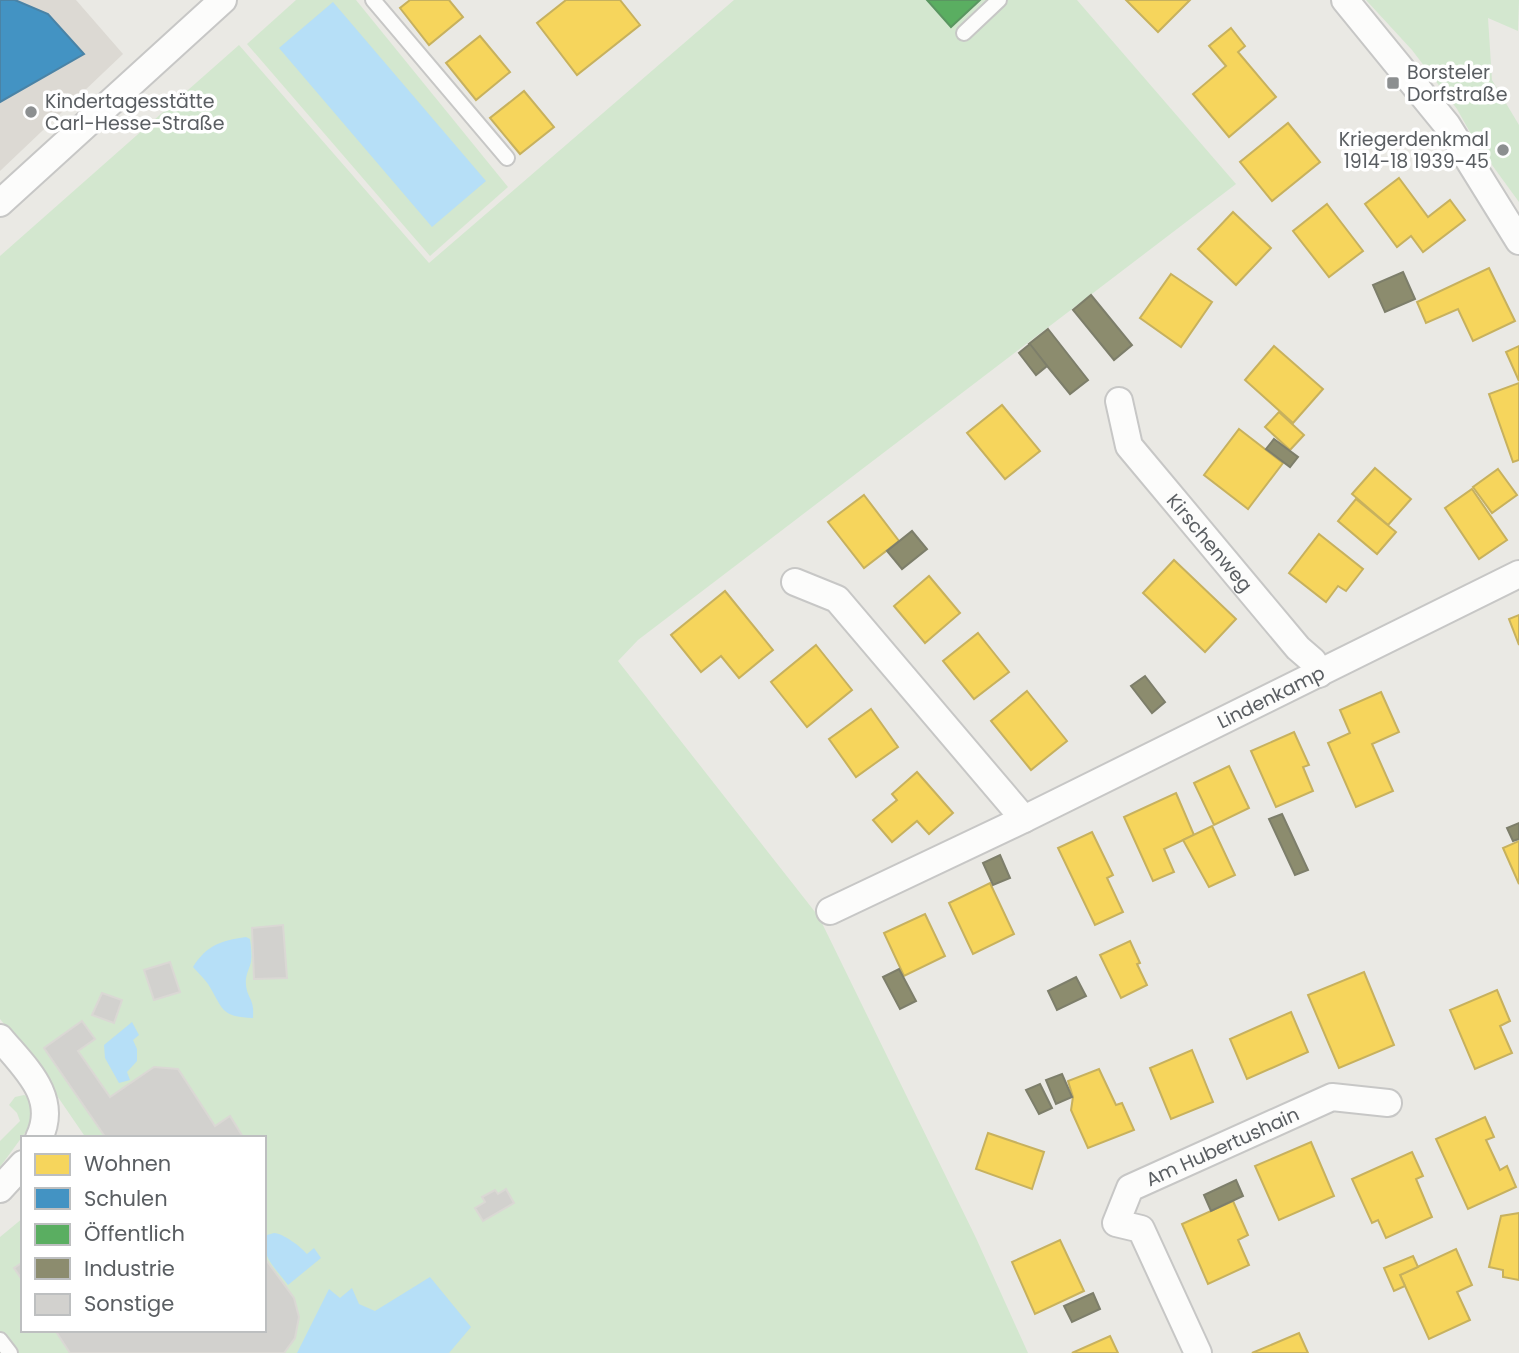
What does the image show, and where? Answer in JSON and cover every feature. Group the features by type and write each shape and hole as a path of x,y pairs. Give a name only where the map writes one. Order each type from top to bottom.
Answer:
{"street":[{"path":"0,203 223,0"},
{"path":"1345,0 1447,125 1519,241"},
{"name":"Kirschenweg","path":"1119,401 1129,446 1298,648 1313,661 1319,674"},
{"name":"Lindenkamp","path":"830,911 1024,819 1519,574"},
{"path":"794,582 837,599 1024,819"},
{"path":"0,1038 28,1072 44,1098 46,1124 40,1136"},
{"name":"Am Hubertushain","path":"1198,1353 1141,1229 1116,1223 1130,1188 1332,1097 1388,1103"},
{"path":"0,1189 21,1166"}],"lane":[{"path":"373,0 507,158"},
{"path":"964,33 999,0"},
{"path":"0,1340 10,1353"}],"shaded area":[{"name":"Kindertagesstätte Carl-Hesse-Straße","path":"0,0 76,0 123,54 0,171"}],"green space":[{"path":"296,0 356,0 508,187 430,256 247,44"},
{"path":"734,0 1077,0 1236,184 638,640 618,661 819,917 976,1238 1028,1353 0,1353 0,1237 21,1220 21,1332 266,1332 266,1136 85,1136 27,1052 0,1019 0,256 239,45 429,263"},
{"path":"1366,0 1519,0 1518,31 1488,18 1492,80 1519,125 1519,202 1476,143 1457,109 1412,50"},
{"path":"24,1095 32,1099 36,1113 30,1126 0,1167 0,1141 20,1121 9,1105 15,1097"}],"water":[{"path":"333,2 486,181 432,227 279,48"},
{"path":"246,937 250,939 251,962 246,985 253,1007 253,1018 234,1016 224,1010 193,967 215,945"},
{"path":"132,1022 139,1035 133,1040 137,1049 137,1061 127,1072 130,1080 119,1083 105,1058 104,1045"},
{"path":"274,1233 282,1236 307,1254 314,1248 321,1258 288,1285 267,1255 267,1235"},
{"path":"430,1277 471,1327 449,1353 297,1353 329,1289 340,1298 352,1288 359,1304 375,1311"}],"building: Wohnen":[{"path":"410,0 449,0 463,17 429,45 400,8"},
{"path":"566,0 620,0 640,25 577,75 537,23"},
{"path":"1126,0 1190,0 1158,32"},
{"path":"1231,28 1245,46 1238,52 1276,97 1229,137 1193,94 1226,66 1209,46"},
{"path":"480,36 510,72 476,100 446,63"},
{"path":"524,91 554,127 520,154 490,118"},
{"path":"1288,123 1320,162 1272,201 1240,162"},
{"path":"1399,178 1428,217 1450,200 1465,220 1423,252 1411,236 1397,247 1365,204"},
{"path":"1327,204 1363,251 1329,277 1293,231"},
{"path":"1233,212 1271,248 1236,285 1198,249"},
{"path":"1489,268 1515,321 1473,341 1458,309 1426,323 1417,302"},
{"path":"1171,274 1212,302 1181,347 1140,318"},
{"path":"1274,346 1323,389 1293,423 1245,380"},
{"path":"1519,346 1519,381 1506,352"},
{"path":"1519,383 1519,460 1513,462 1489,394"},
{"path":"1002,405 1040,451 1005,479 967,433"},
{"path":"1279,412 1304,435 1290,450 1265,427"},
{"path":"1239,429 1283,463 1248,509 1204,475"},
{"path":"1375,468 1411,499 1388,525 1352,494"},
{"path":"1498,469 1517,495 1492,513 1473,487"},
{"path":"1472,489 1507,540 1479,559 1445,508"},
{"path":"864,495 899,541 864,568 828,522"},
{"path":"1356,499 1396,532 1377,554 1338,521"},
{"path":"1319,534 1363,569 1346,591 1338,586 1326,602 1289,573"},
{"path":"1174,560 1236,619 1205,652 1143,593"},
{"path":"929,576 960,613 925,643 894,606"},
{"path":"725,591 773,650 739,678 721,656 701,672 671,635"},
{"path":"1519,615 1519,645 1509,619"},
{"path":"978,633 1009,672 974,699 943,661"},
{"path":"816,645 852,690 807,727 771,682"},
{"path":"1027,691 1067,741 1031,770 991,721"},
{"path":"1381,692 1399,732 1372,744 1393,791 1356,807 1328,743 1350,733 1340,710"},
{"path":"871,709 898,747 856,777 829,739"},
{"path":"1294,732 1309,765 1303,767 1313,791 1276,807 1251,751"},
{"path":"1229,766 1249,808 1214,825 1194,783"},
{"path":"917,772 953,813 929,834 917,821 892,842 873,820 897,800 892,794"},
{"path":"1176,793 1194,835 1164,849 1174,872 1153,881 1124,817"},
{"path":"1212,826 1235,875 1209,887 1183,840"},
{"path":"1092,832 1113,875 1107,878 1123,912 1095,925 1058,848"},
{"path":"1519,841 1519,884 1503,848"},
{"path":"990,883 1014,934 973,954 949,903"},
{"path":"925,914 945,956 904,976 884,933"},
{"path":"1130,941 1147,985 1121,998 1100,955"},
{"path":"1364,972 1394,1045 1339,1068 1308,995"},
{"path":"1497,990 1510,1021 1500,1026 1512,1053 1475,1069 1450,1010"},
{"path":"1291,1012 1308,1052 1247,1079 1230,1039"},
{"path":"1192,1050 1213,1102 1171,1119 1150,1068"},
{"path":"1099,1069 1116,1105 1122,1103 1134,1130 1088,1148 1071,1110 1073,1097 1068,1081"},
{"path":"1485,1117 1494,1137 1486,1140 1500,1170 1507,1166 1516,1187 1468,1209 1436,1139"},
{"path":"988,1133 1044,1152 1032,1189 976,1169"},
{"path":"1311,1142 1334,1196 1279,1220 1255,1166"},
{"path":"1412,1152 1423,1176 1416,1179 1432,1217 1386,1238 1378,1220 1372,1223 1352,1179"},
{"path":"1233,1201 1248,1235 1238,1240 1249,1265 1208,1284 1182,1224"},
{"path":"1519,1213 1519,1280 1503,1277 1503,1270 1489,1267 1501,1216"},
{"path":"1060,1240 1084,1291 1035,1314 1012,1262"},
{"path":"1456,1249 1472,1285 1457,1292 1470,1320 1429,1339 1400,1275"},
{"path":"1413,1256 1418,1267 1400,1275 1405,1286 1394,1291 1384,1268"},
{"path":"1299,1333 1308,1353 1252,1353"},
{"path":"1110,1336 1118,1353 1072,1353"}],"building: Schulen":[{"path":"0,0 15,0 48,14 84,54 0,102"}],"building: Öffentlich":[{"path":"927,0 980,0 951,27"}],"building: Industrie":[{"path":"1403,272 1415,299 1385,312 1373,285"},
{"path":"1091,295 1132,345 1114,360 1073,310"},
{"path":"1048,329 1088,380 1070,394 1029,344"},
{"path":"1030,344 1047,366 1036,375 1019,353"},
{"path":"1274,439 1298,457 1290,467 1266,449"},
{"path":"912,531 927,549 902,569 887,551"},
{"path":"1145,676 1165,702 1152,713 1131,686"},
{"path":"1282,814 1308,870 1295,875 1269,819"},
{"path":"1519,823 1519,839 1513,841 1507,828"},
{"path":"1000,855 1010,878 993,885 983,863"},
{"path":"899,969 916,1001 900,1009 883,977"},
{"path":"1076,977 1086,996 1057,1010 1048,991"},
{"path":"1062,1074 1072,1097 1056,1104 1046,1080"},
{"path":"1040,1084 1052,1108 1039,1114 1026,1090"},
{"path":"1236,1180 1243,1196 1211,1211 1204,1195"},
{"path":"1093,1293 1100,1309 1072,1322 1064,1306"}],"building: Sonstige":[{"path":"283,925 287,978 254,979 252,928"},
{"path":"170,962 180,992 154,1000 144,970"},
{"path":"102,993 122,1000 114,1023 92,1015"},
{"path":"82,1021 95,1039 78,1051 110,1097 154,1067 178,1069 215,1126 230,1116 242,1136 105,1136 44,1048"},
{"path":"506,1189 514,1203 483,1221 475,1208 485,1202 482,1197 495,1190 498,1194"},
{"path":"266,1260 294,1298 299,1317 295,1338 284,1353 70,1353 56,1332 266,1332"},
{"path":"21,1263 21,1278 14,1268"}],"place":[{"name":"Borsteler Dorfstraße","path":"1393,83"},
{"name":"Kindertagesstätte Carl-Hesse-Straße","path":"31,112"},
{"name":"Kriegerdenkmal 1914-18 1939-45","path":"1503,150"}]}
